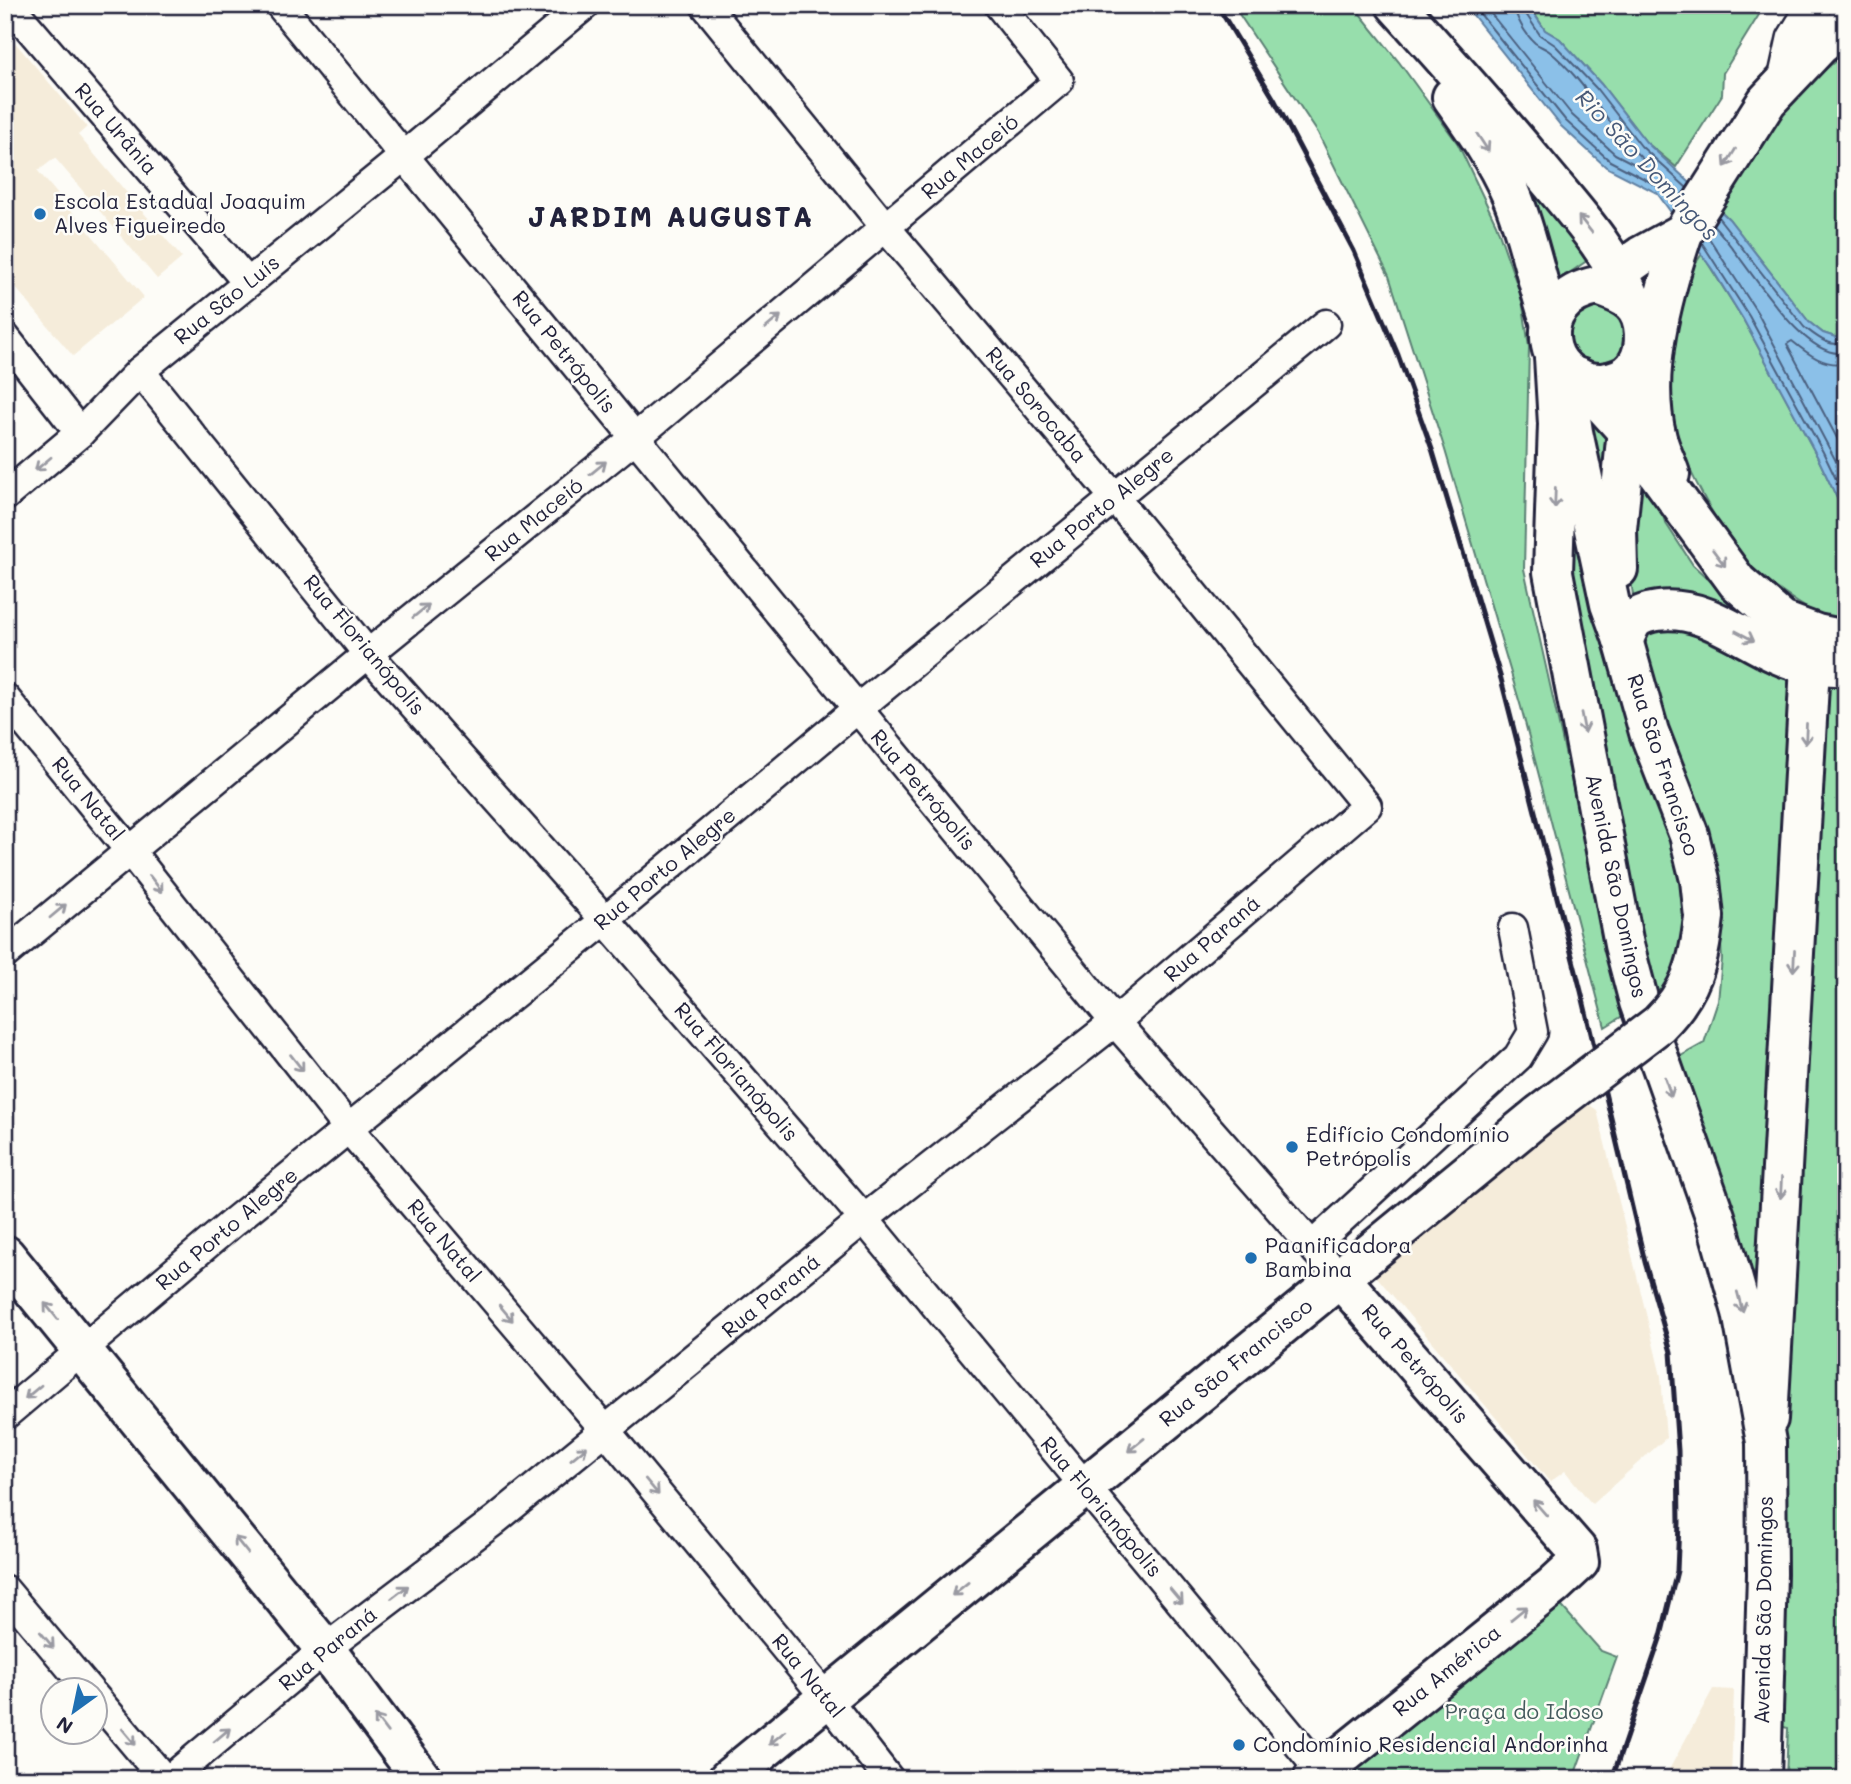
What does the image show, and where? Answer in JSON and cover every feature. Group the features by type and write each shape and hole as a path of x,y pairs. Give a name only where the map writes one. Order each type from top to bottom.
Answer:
{"main road":[{"path":"1393,5 1493,111 1601,244 1616,287 1642,320 1642,352 1635,368 1619,380 1590,383 1562,357 1556,310 1566,298 1580,289 1616,287 1683,233"},
{"path":"1393,5 1487,148 1511,193 1529,242 1537,283 1562,357 1626,431 1681,502 1718,559 1737,582 1782,621 1817,634 1846,640"},
{"path":"1681,502 1657,438 1653,394 1658,324 1669,275 1683,233 1776,90 1819,45 1823,11"},
{"name":"Rua São Francisco","path":"728,1779 1539,1115 1658,1024 1675,1008 1688,988 1700,952 1704,917 1700,880 1689,835 1649,732 1610,604 1576,445 1562,357"},
{"name":"Avenida São Domingos","path":"1562,357 1553,572 1624,944 1639,1002 1715,1216 1745,1323 1766,1442"},
{"name":"Rua São Francisco","path":"1623,640 1625,607 1618,563 1617,529 1635,368"},
{"name":"Avenida São Domingos","path":"1623,640 1634,620 1648,612 1671,609 1705,617 1741,633 1777,654 1828,666 1766,1442 1767,1588 1761,1779"},
{"path":"5,1255 325,1649 422,1779"},
{"name":"Rua Petrópolis","path":"1340,1278 1577,1550 1579,1562"},
{"name":"Rua América","path":"1321,1777 1579,1562"}],"street":[{"name":"Rua Petrópolis","path":"280,5 1115,1022 1340,1278"},
{"name":"Rua São Luís","path":"5,496 80,433 140,371 403,157 584,5"},
{"name":"Rua Sorocaba","path":"705,5 886,228 1115,498 1367,806"},
{"name":"Rua Maceió","path":"5,954 635,438 1059,81 999,5"},
{"name":"Rua Urânia","path":"10,8 248,283"},
{"name":"Rua Porto Alegre","path":"5,1415 231,1224 605,920 856,709 1326,324"},
{"path":"5,337 80,433"},
{"name":"Rua Florianópolis","path":"140,371 368,654 605,920 864,1219 1321,1777"},
{"name":"Rua Natal","path":"5,698 130,850 349,1129 606,1431 826,1698 889,1779"},
{"name":"Rua Paraná","path":"170,1779 325,1649 494,1521 864,1219 1115,1022 1367,806"},
{"path":"1312,1246 1526,1047 1533,1032 1513,928"},
{"path":"5,1590 78,1676"},
{"path":"108,1713 164,1779"}],"shaded area":[{"name":"Escola Estadual Joaquim Alves Figueiredo","path":"12,39 87,127 78,135 182,258 157,279 55,158 38,171 144,297 73,356 5,275 5,44"},
{"path":"1585,1102 1597,1110 1661,1376 1666,1438 1592,1504 1565,1471 1550,1482 1376,1276"},
{"path":"1713,1689 1734,1690 1731,1779 1664,1779"}],"green space":[{"path":"1233,5 1353,5 1399,62 1458,144 1496,224 1522,299 1529,347 1524,569 1624,1015 1605,1027 1521,707 1445,450 1389,276 1318,133"},
{"path":"1529,5 1765,5 1723,73 1722,95 1676,167 1646,142 1601,84 1560,39 1545,30"},
{"path":"1846,53 1846,334 1838,338 1823,333 1809,322 1716,206 1791,104"},
{"path":"1509,157 1588,260 1552,285"},
{"path":"1702,254 1743,319 1817,456 1846,517 1846,630 1777,589 1742,556 1696,482 1672,426 1665,401 1662,372 1684,283"},
{"path":"1595,300 1633,322 1621,365 1583,366 1565,337 1575,310"},
{"path":"1582,415 1617,432 1608,533"},
{"path":"1636,457 1651,479 1665,522 1693,565 1747,615 1782,634 1634,602 1626,546"},
{"path":"1575,486 1684,892 1683,943 1671,978 1652,998 1571,570"},
{"path":"1651,627 1687,632 1795,683 1755,1313 1669,1068 1679,1057 1704,1043 1718,1001 1722,959 1716,873 1639,639"},
{"path":"1823,682 1841,683 1840,704 1846,705 1846,1667 1838,1779 1786,1779 1788,1728 1779,1726 1772,1423"},
{"name":"Praça do Idoso","path":"1557,1601 1601,1651 1617,1657 1573,1779 1334,1779"}],"water":[{"name":"Rio São Domingos","path":"1465,5 1528,5 1545,30 1560,39 1601,84 1646,142 1729,219 1809,322 1823,333 1838,338 1846,334 1846,517 1817,456 1743,319 1712,269 1657,193 1606,167 1561,126"}],"railway":[{"path":"1217,5 1274,99 1354,251 1398,355 1433,452 1501,679 1581,991 1645,1262 1671,1352 1678,1451 1677,1571 1661,1636 1612,1779"}],"place":[{"name":"Escola Estadual Joaquim Alves Figueiredo","path":"40,214"},
{"name":"Edifício Condomínio Petrópolis","path":"1292,1147"},
{"name":"Paanificadora Bambina","path":"1251,1258"},
{"name":"Condomínio Residencial Andorinha","path":"1239,1745"}],"district":[{"name":"JARDIM AUGUSTA","path":"671,217"}]}
